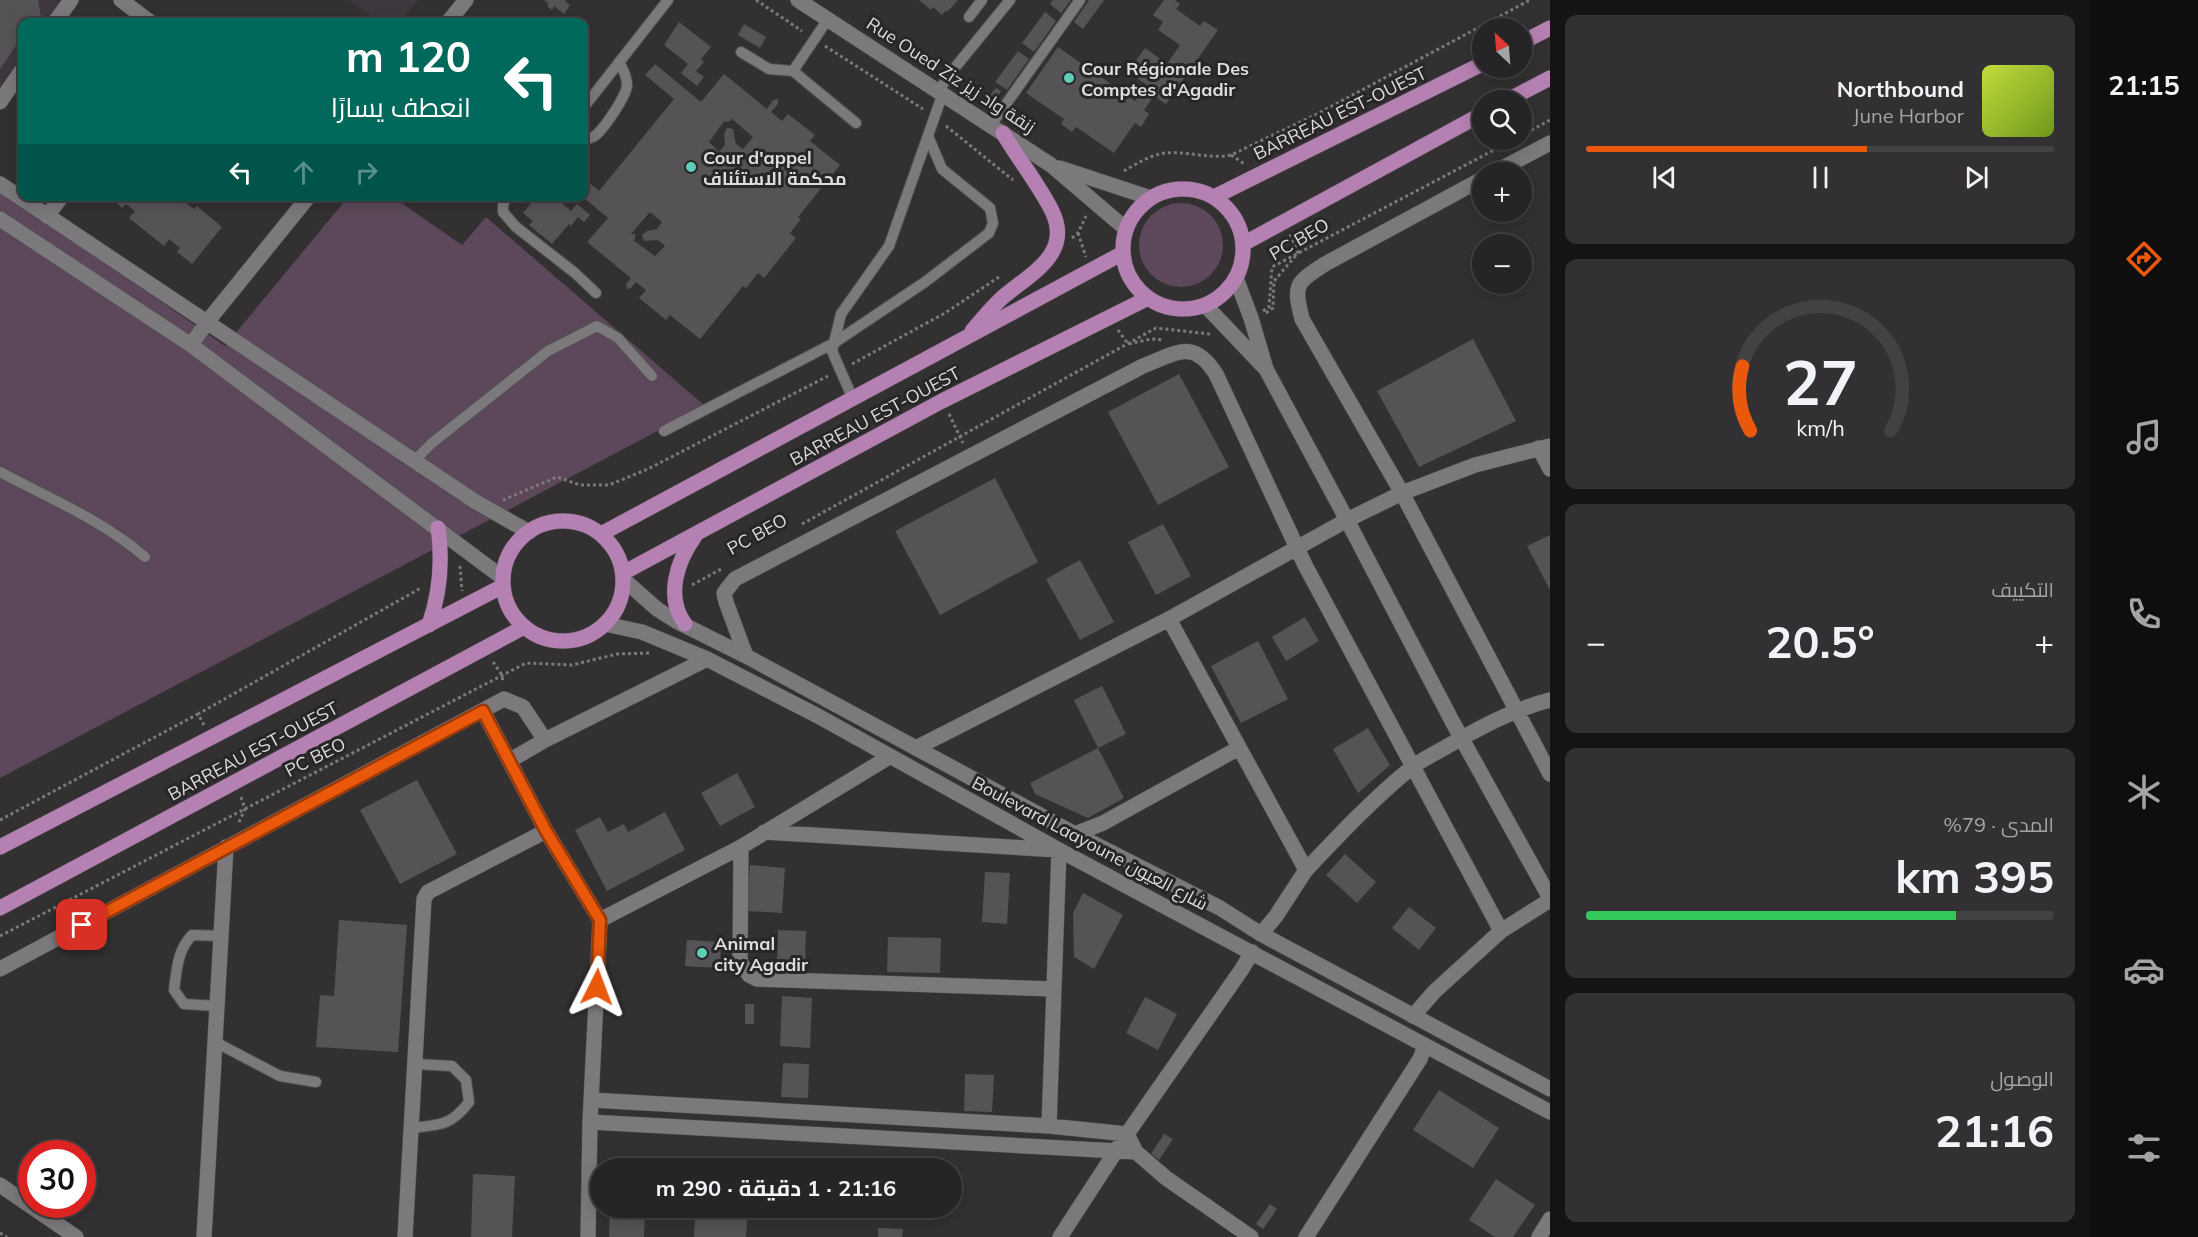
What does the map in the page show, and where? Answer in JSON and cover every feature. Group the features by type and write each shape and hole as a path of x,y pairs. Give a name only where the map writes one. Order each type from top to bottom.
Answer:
{"main road":[{"path":"1532,37 1550,28"},
{"name":"BARREAU EST-OUEST","path":"1214,197 1472,69"},
{"path":"1527,90 1550,78"},
{"path":"1244,244 1472,119"},
{"path":"963,340 1003,298 1054,254 1057,234 1055,219 997,129"},
{"path":"1170,190 1200,191 1214,197 1228,209 1239,225 1244,244 1242,261 1236,278 1223,294 1205,305 1186,309 1166,307 1149,298 1131,279 1123,254 1126,229 1136,211 1151,198 1170,190"},
{"name":"BARREAU EST-OUEST","path":"601,534 1123,254"},
{"name":"BARREAU EST-OUEST","path":"623,576 695,534 942,401 1149,298"},
{"path":"557,521 580,524 601,534 619,559 623,576 621,595 615,611 605,624 590,634 573,640 556,640 539,636 524,627 509,608 503,582 507,560 515,544 542,524 557,521"},
{"path":"429,625 441,577 438,528"},
{"path":"685,624 679,616 675,599 675,581 678,565 695,534"},
{"name":"BARREAU EST-OUEST","path":"0,847 429,625 503,582"},
{"name":"BARREAU EST-OUEST","path":"0,908 524,627"}],"street":[{"path":"58,18 71,0"},
{"path":"122,0 145,18"},
{"path":"451,18 466,0"},
{"name":"Rue Oued Ziz زنقة واد زيز","path":"798,0 1051,165 1126,229"},
{"path":"0,102 18,76"},
{"path":"1514,162 1550,143"},
{"name":"Rue Oued Ziz زنقة واد زيز","path":"1051,165 1151,198"},
{"path":"0,184 18,196"},
{"path":"1472,184 1324,264 1305,277 1298,285 1296,295 1302,319 1402,493 1550,774"},
{"path":"25,201 414,461 529,532"},
{"path":"47,216 58,201"},
{"path":"191,345 305,201"},
{"path":"0,222 191,345 438,528 503,582"},
{"path":"1236,278 1266,369 1461,738 1550,899 1501,931 1435,992 1413,1016"},
{"path":"1205,305 1266,369"},
{"path":"746,656 724,593 735,579 1143,366 1182,351 1195,352 1202,355 1216,374 1297,548 1501,931"},
{"path":"916,748 1169,618 1347,520 1402,493 1475,465 1545,447 1550,469"},
{"name":"Boulevard Laayoune شارع العيون","path":"623,576 657,609 676,621 746,656 1075,834 1220,908 1261,934 1550,1089"},
{"path":"1169,618 1306,870"},
{"name":"Boulevard Laayoune شارع العيون","path":"605,624 642,632 707,659 818,716 1059,850 1550,1112"},
{"path":"509,761 545,740 707,659"},
{"path":"0,969 504,699 523,707 545,740"},
{"path":"1261,934 1276,916 1306,870 1338,836 1412,767 1461,738 1516,711 1550,700"},
{"path":"483,711 546,831 600,920 590,1122 588,1237"},
{"path":"1075,834 1103,823 1239,748"},
{"path":"600,920 741,847 890,758"},
{"path":"405,1237 425,895 546,831"},
{"path":"764,832 1059,850 1049,1126"},
{"path":"741,847 740,962 749,975 757,979 1053,989"},
{"path":"204,1237 226,848"},
{"path":"1060,1237 1252,952"},
{"path":"1306,1237 1420,1059 1425,1046"},
{"path":"591,1100 1049,1126 1128,1134"},
{"path":"590,1122 1136,1152"},
{"path":"1128,1134 1136,1152 1166,1178 1251,1237"},
{"path":"0,1185 76,1237"},
{"path":"1539,1237 1550,1219"}],"lane":[{"path":"588,102 668,0"},
{"path":"969,17 982,0"},
{"path":"853,399 832,351 841,314 889,246 941,92 953,70 1010,0"},
{"path":"997,129 1080,0"},
{"path":"793,71 828,19"},
{"path":"741,52 769,69 793,71 856,123"},
{"path":"588,139 597,135 625,94 626,77 619,62"},
{"path":"664,431 834,343 934,276 989,233 993,223 990,208 942,169 928,136"},
{"path":"505,201 503,212 516,227 575,273 596,293"},
{"path":"414,461 454,425 548,351 597,326 618,338 652,376"},
{"path":"0,472 93,521 128,542 145,557"},
{"path":"217,1006 184,1004 174,990 178,958 183,945 192,935 221,936"},
{"path":"215,1042 280,1076 316,1082"},
{"path":"411,1128 442,1125 461,1113 469,1102 466,1080 452,1066 415,1064"}],"path":[{"path":"756,0 934,116 1015,182"},
{"path":"1106,183 1159,154 1218,158 1231,155 1317,114 1530,0"},
{"path":"1532,129 1550,120"},
{"name":"PC BEO","path":"1252,321 1269,308 1272,267 1495,150"},
{"path":"1054,254 1078,233 1093,200"},
{"path":"1252,321 1273,308 1274,281 1298,253 1285,221"},
{"path":"1078,233 1090,271"},
{"path":"489,509 505,498 557,477 580,485 609,485 648,470 945,313 1001,276"},
{"path":"1110,318 1128,344 1151,339 1169,340"},
{"name":"PC BEO","path":"798,526 1156,328 1222,336 1231,331"},
{"path":"942,401 970,456"},
{"name":"PC BEO","path":"686,588 727,565"},
{"path":"459,566 463,607"},
{"path":"0,820 198,714 441,577"},
{"name":"PC BEO","path":"0,936 526,663 572,665 616,654 652,654 663,640"},
{"path":"484,648 502,675 504,699"},
{"path":"198,714 211,737"},
{"path":"226,848 245,809 235,783"},
{"path":"0,1233 7,1237"}],"shaded area":[{"path":"0,0 56,0 63,5 55,18 18,18 18,73 0,101"},
{"path":"348,0 418,0 403,18 374,18"},
{"path":"0,190 225,346 345,201 399,201 462,245 486,217 705,406 0,778"},
{"path":"1181,203 1204,210 1216,222 1223,245 1216,268 1204,280 1181,287 1158,280 1146,268 1139,245 1146,222 1158,210"}],"building":[{"path":"0,0 38,0 41,17 18,18 18,43 0,69"},
{"path":"544,0 566,0 570,5 564,14 554,6 552,10"},
{"path":"919,0 958,0 942,15 933,7 931,10"},
{"path":"1053,0 1071,0 1061,13 1050,4"},
{"path":"1089,0 1104,0 1083,29 1074,22"},
{"name":"Cour Régionale Des Comptes d'Agadir","path":"1164,0 1175,0 1180,4 1176,9 1200,26 1204,21 1218,30 1166,104 1154,96 1144,110 1149,114 1141,127 1135,123 1114,153 1076,127 1072,132 1061,124 1064,119 1026,93 1058,47 1135,101 1147,85 1128,72 1145,48 1167,64 1180,45 1158,30 1163,22 1153,15"},
{"path":"1045,12 1056,21 1034,52 1022,43"},
{"path":"679,22 711,47 701,59 704,62 696,71 704,77 697,86 681,73 688,64 664,45"},
{"path":"744,24 766,37 760,48 738,35"},
{"path":"1018,51 1029,59 1007,90 995,82"},
{"path":"655,64 701,102 724,74 767,109 773,100 778,99 778,104 771,112 782,121 788,114 815,135 810,141 840,165 798,217 801,219 790,233 796,238 764,278 758,273 746,288 743,286 700,339 670,315 666,320 639,298 646,290 636,282 627,289 626,284 631,278 587,242 608,218 588,201 588,181 599,191 674,99 645,75","holes":["731,118 753,137 743,149 736,144 733,129 727,128 724,134 725,145 719,152 709,142 725,120 725,122 731,121","650,212 662,222 657,229 647,231 642,235 644,241 658,240 665,246 655,256 633,240 635,240 635,234 631,234"]},
{"path":"996,88 1001,91 996,99 990,95"},
{"path":"114,201 176,201 180,204 183,201 194,209 197,206 222,227 192,264 177,252 180,248 169,239 164,246 129,218 135,211 126,204 122,208"},
{"path":"533,201 560,201 571,211 577,204 590,215 584,222 578,217 552,244 529,225 533,221 523,213"},
{"path":"1473,339 1516,421 1419,467 1377,391"},
{"path":"1179,374 1229,467 1158,505 1108,412"},
{"path":"995,478 1038,562 940,615 895,531"},
{"path":"1163,524 1191,576 1156,595 1128,542"},
{"path":"1550,535 1550,590 1527,546"},
{"path":"1080,560 1114,622 1080,640 1046,579"},
{"path":"1305,617 1319,641 1286,661 1272,637"},
{"path":"1258,641 1288,699 1241,723 1211,666"},
{"path":"1102,686 1126,734 1098,748 1074,700"},
{"path":"1368,728 1390,765 1358,793 1333,749"},
{"path":"1098,748 1124,798 1088,818 1035,794 1030,783"},
{"path":"737,773 755,807 720,826 701,793"},
{"path":"417,780 457,854 400,884 360,810"},
{"path":"665,812 685,850 607,891 575,830 600,817 608,832 624,824 628,832"},
{"path":"1345,854 1376,882 1357,903 1326,875"},
{"path":"750,865 785,868 782,913 747,911"},
{"path":"985,872 1010,873 1007,924 982,922"},
{"path":"1083,893 1123,915 1094,969 1074,957 1073,913"},
{"path":"1409,907 1436,928 1419,950 1392,928"},
{"path":"339,920 407,925 398,1052 316,1047 320,995 334,996"},
{"path":"778,930 806,931 805,968 777,967"},
{"path":"888,937 941,938 940,973 887,972"},
{"path":"687,940 721,942 720,968 685,966"},
{"path":"782,996 812,998 810,1048 780,1046"},
{"path":"1145,997 1177,1014 1158,1050 1126,1033"},
{"path":"745,1004 754,1004 754,1024 745,1024"},
{"path":"783,1063 809,1064 808,1098 781,1097"},
{"path":"965,1074 994,1075 992,1112 964,1111"},
{"path":"1439,1090 1499,1128 1473,1168 1413,1130"},
{"path":"1164,1134 1173,1139 1159,1160 1151,1154"},
{"path":"473,1174 515,1176 512,1237 471,1237"},
{"path":"1496,1179 1535,1205 1513,1237 1495,1237 1469,1220"},
{"path":"1270,1204 1277,1209 1263,1229 1256,1224"},
{"path":"610,1218 645,1218 644,1237 609,1237"},
{"path":"695,1218 747,1220 746,1237 694,1237"},
{"path":"878,1228 903,1229 902,1237 878,1237"}],"place":[{"name":"Cour Régionale Des Comptes d'Agadir","path":"1069,78"},
{"name":"Cour d'appel محكمة الاستئناف","path":"691,167"},
{"name":"Animal city Agadir","path":"702,953"}],"route":[{"path":"82,925 483,711 546,831 600,920 597,987"}]}
